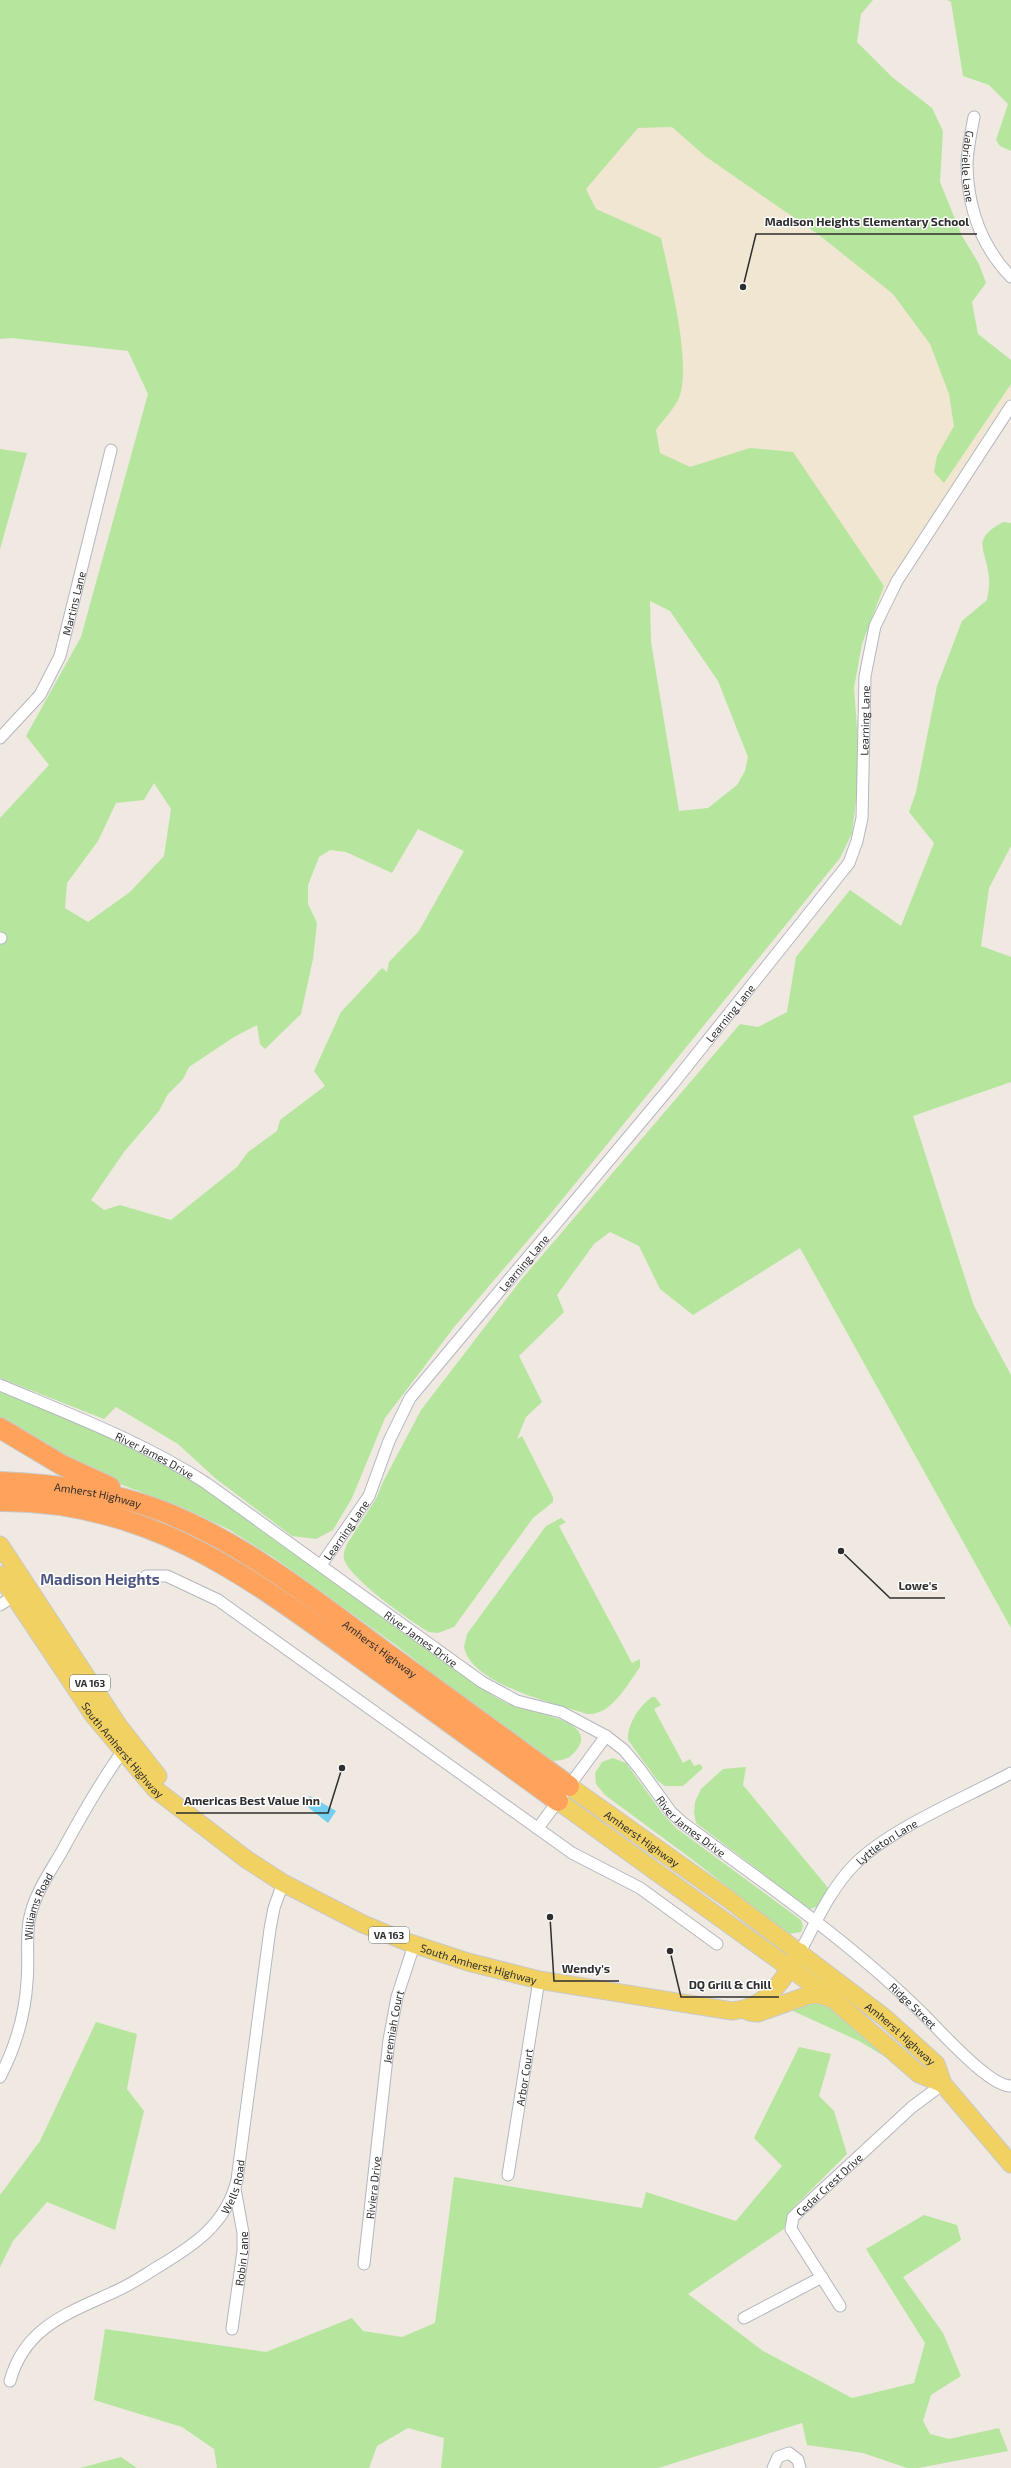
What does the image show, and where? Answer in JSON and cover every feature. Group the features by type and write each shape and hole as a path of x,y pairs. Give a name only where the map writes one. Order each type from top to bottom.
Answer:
{"highway":[{"path":"0,1428 70,1469 162,1512"},
{"name":"Amherst Highway","path":"0,1482 50,1484 87,1490 162,1512 225,1541 256,1561 564,1793"},
{"name":"Amherst Highway","path":"0,1502 38,1503 110,1516 165,1534 198,1549 261,1586 564,1793"}],"main road":[{"name":"South Amherst Highway","path":"0,1545 14,1596 189,1815"},
{"name":"South Amherst Highway","path":"0,1575 94,1716 122,1752 155,1789 246,1859 283,1882 363,1924 414,1945 468,1962 539,1980 732,2011 758,2013 818,1994 834,2000"},
{"name":"Amherst Highway","path":"564,1793 800,1952 884,2017 936,2064 943,2084"},
{"name":"Amherst Highway","path":"564,1793 790,1968 834,2000 919,2074 943,2084"},
{"path":"743,2011 758,2004 768,1996 790,1968 800,1952"},
{"path":"943,2084 1011,2164"}],"street":[{"name":"Gabrielle Lane","path":"974,117 967,165 970,191 979,233 998,264 1011,277"},
{"name":"Learning Lane","path":"321,1565 369,1496 399,1419 410,1398 687,1066 849,863 857,841 862,818 865,676 875,626 897,580 1011,406"},
{"name":"Martins Lane","path":"0,738 40,695 60,656 111,450"},
{"name":"River James Drive","path":"0,1385 99,1425 176,1463 499,1692 517,1701 561,1712 606,1736 634,1762 671,1812 683,1823 816,1922"},
{"path":"146,1576 167,1576 218,1600 572,1853 640,1888 717,1944"},
{"path":"538,1828 606,1736"},
{"name":"Williams Road","path":"0,2077 15,2042 23,2010 28,1977 28,1936 34,1903 40,1886 85,1808 122,1752"},
{"name":"Lyttleton Lane","path":"800,1952 840,1882 867,1853 921,1820 1011,1773"},
{"name":"Wells Road","path":"10,2381 23,2351 40,2330 52,2321 119,2290 188,2249 212,2229 229,2204 235,2189 270,1929 274,1908 283,1882"},
{"name":"Ridge Street","path":"816,1922 894,1985 980,2070 1008,2086"},
{"name":"Jeremiah Court","path":"382,2112 389,2040 394,2011 414,1945"},
{"name":"Arbor Court","path":"508,2175 539,1980"},
{"name":"Cedar Crest Drive","path":"840,2306 791,2229 793,2217 912,2107 943,2084"},
{"name":"Riviera Drive","path":"364,2264 382,2112"},
{"name":"Robin Lane","path":"232,2329 243,2251 243,2233 235,2189"},
{"path":"744,2318 822,2277"},
{"path":"773,2468 778,2457 789,2453 798,2460 800,2468"}],"shaded area":[{"path":"645,106 1011,380 1011,400 877,604 661,464 565,195"}],"green space":[{"path":"0,0 873,0 861,14 857,42 892,77 932,108 943,131 940,182 962,236 979,264 986,283 972,302 978,334 1011,360 1011,384 944,483 934,472 937,456 954,426 949,394 930,344 893,294 819,235 705,156 672,127 638,128 586,189 596,209 661,238 678,317 683,360 683,379 678,400 656,430 660,453 690,467 750,448 793,452 884,586 862,644 854,688 860,768 852,833 840,858 552,1212 455,1326 385,1418 352,1498 333,1530 316,1539 292,1536 215,1478 178,1444 116,1407 104,1419 0,1378 0,818 49,765 26,736 81,637 148,394 128,351 12,338 0,339","holes":["650,601 670,611 718,681 748,757 745,771 737,785 708,808 679,811 651,642","154,783 171,809 164,856 130,892 88,922 65,908 67,883 98,841 116,803 144,800","418,829 464,851 419,931 389,962 387,972 382,968 341,1012 314,1071 325,1086 280,1120 277,1131 248,1152 237,1167 171,1220 120,1205 104,1210 91,1200 124,1152 159,1111 168,1094 183,1079 189,1067 234,1037 257,1025 260,1044 265,1049 301,1014 313,959 317,923 308,904 308,885 319,857 330,850 346,852 392,873"]},
{"path":"947,0 1011,0 1011,151 1000,146 996,140 1008,104 989,85 963,76 951,2"},
{"path":"0,449 27,453 0,549"},
{"path":"1003,522 1011,523 1011,846 989,888 981,946 1011,957 1011,1082 913,1116 974,1306 1011,1375 1011,1628 800,1248 693,1315 660,1289 639,1246 610,1232 594,1244 557,1295 564,1312 519,1356 542,1402 526,1417 517,1439 522,1436 553,1497 553,1502 533,1518 454,1627 438,1633 429,1632 395,1609 357,1577 344,1559 347,1544 377,1497 382,1484 421,1410 521,1280 740,1024 758,1027 787,1012 796,957 850,890 901,926 934,843 909,812 916,792 937,686 962,621 987,600 989,581 988,568 982,546 983,540 986,535"},
{"path":"0,1389 84,1423 191,1478 492,1695 514,1706 551,1716 574,1727 580,1734 580,1743 573,1754 568,1758 550,1761 483,1713 397,1646 273,1557 228,1529 181,1507 85,1471 0,1424"},
{"path":"561,1518 566,1522 559,1526 632,1663 640,1659 640,1667 618,1698 604,1710 596,1713 587,1714 536,1698 516,1691 498,1682 482,1672 470,1660 464,1647 467,1634 546,1526"},
{"path":"652,1697 655,1697 661,1705 654,1709 683,1763 690,1759 694,1766 700,1764 703,1768 683,1786 665,1786 657,1780 628,1740 628,1734 635,1716 643,1705"},
{"path":"613,1758 626,1763 663,1814 676,1828 801,1920 803,1926 801,1932 789,1934 605,1795 596,1784 595,1773 602,1762"},
{"path":"746,1767 743,1785 829,1889 819,1906 810,1909 696,1823 694,1813 695,1802 701,1789 723,1769"},
{"path":"823,2000 894,2062 859,2041 793,2011 795,2007"},
{"path":"96,2022 137,2034 127,2089 144,2111 115,2230 47,2202 13,2241 0,2267 0,2195 40,2141"},
{"path":"799,2047 831,2054 819,2096 834,2111 847,2154 788,2213 784,2229 688,2294 763,2351 852,2398 914,2383 925,2343 866,2249 924,2215 957,2225 961,2240 903,2277 943,2333 961,2376 931,2395 923,2421 930,2434 949,2439 999,2428 1008,2451 918,2468 907,2468 863,2453 807,2445 802,2423 658,2468 441,2468 444,2438 408,2428 377,2446 369,2468 217,2468 214,2449 182,2427 94,2400 105,2329 266,2352 352,2318 363,2331 402,2337 435,2323 454,2177 642,2208 646,2192 736,2221 782,2166 754,2138"},
{"path":"121,2457 137,2468 80,2468"}],"water":[{"path":"310,1796 336,1811 328,1823 304,1804"}],"place":[{"name":"Madison Heights Elementary School","path":"743,287"},
{"name":"Lowe's","path":"841,1551"},
{"name":"Americas Best Value Inn","path":"342,1768"},
{"name":"Wendy's","path":"550,1917"},
{"name":"DQ Grill & Chill","path":"670,1951"}],"district":[{"name":"Madison Heights","path":"100,1579"}]}
